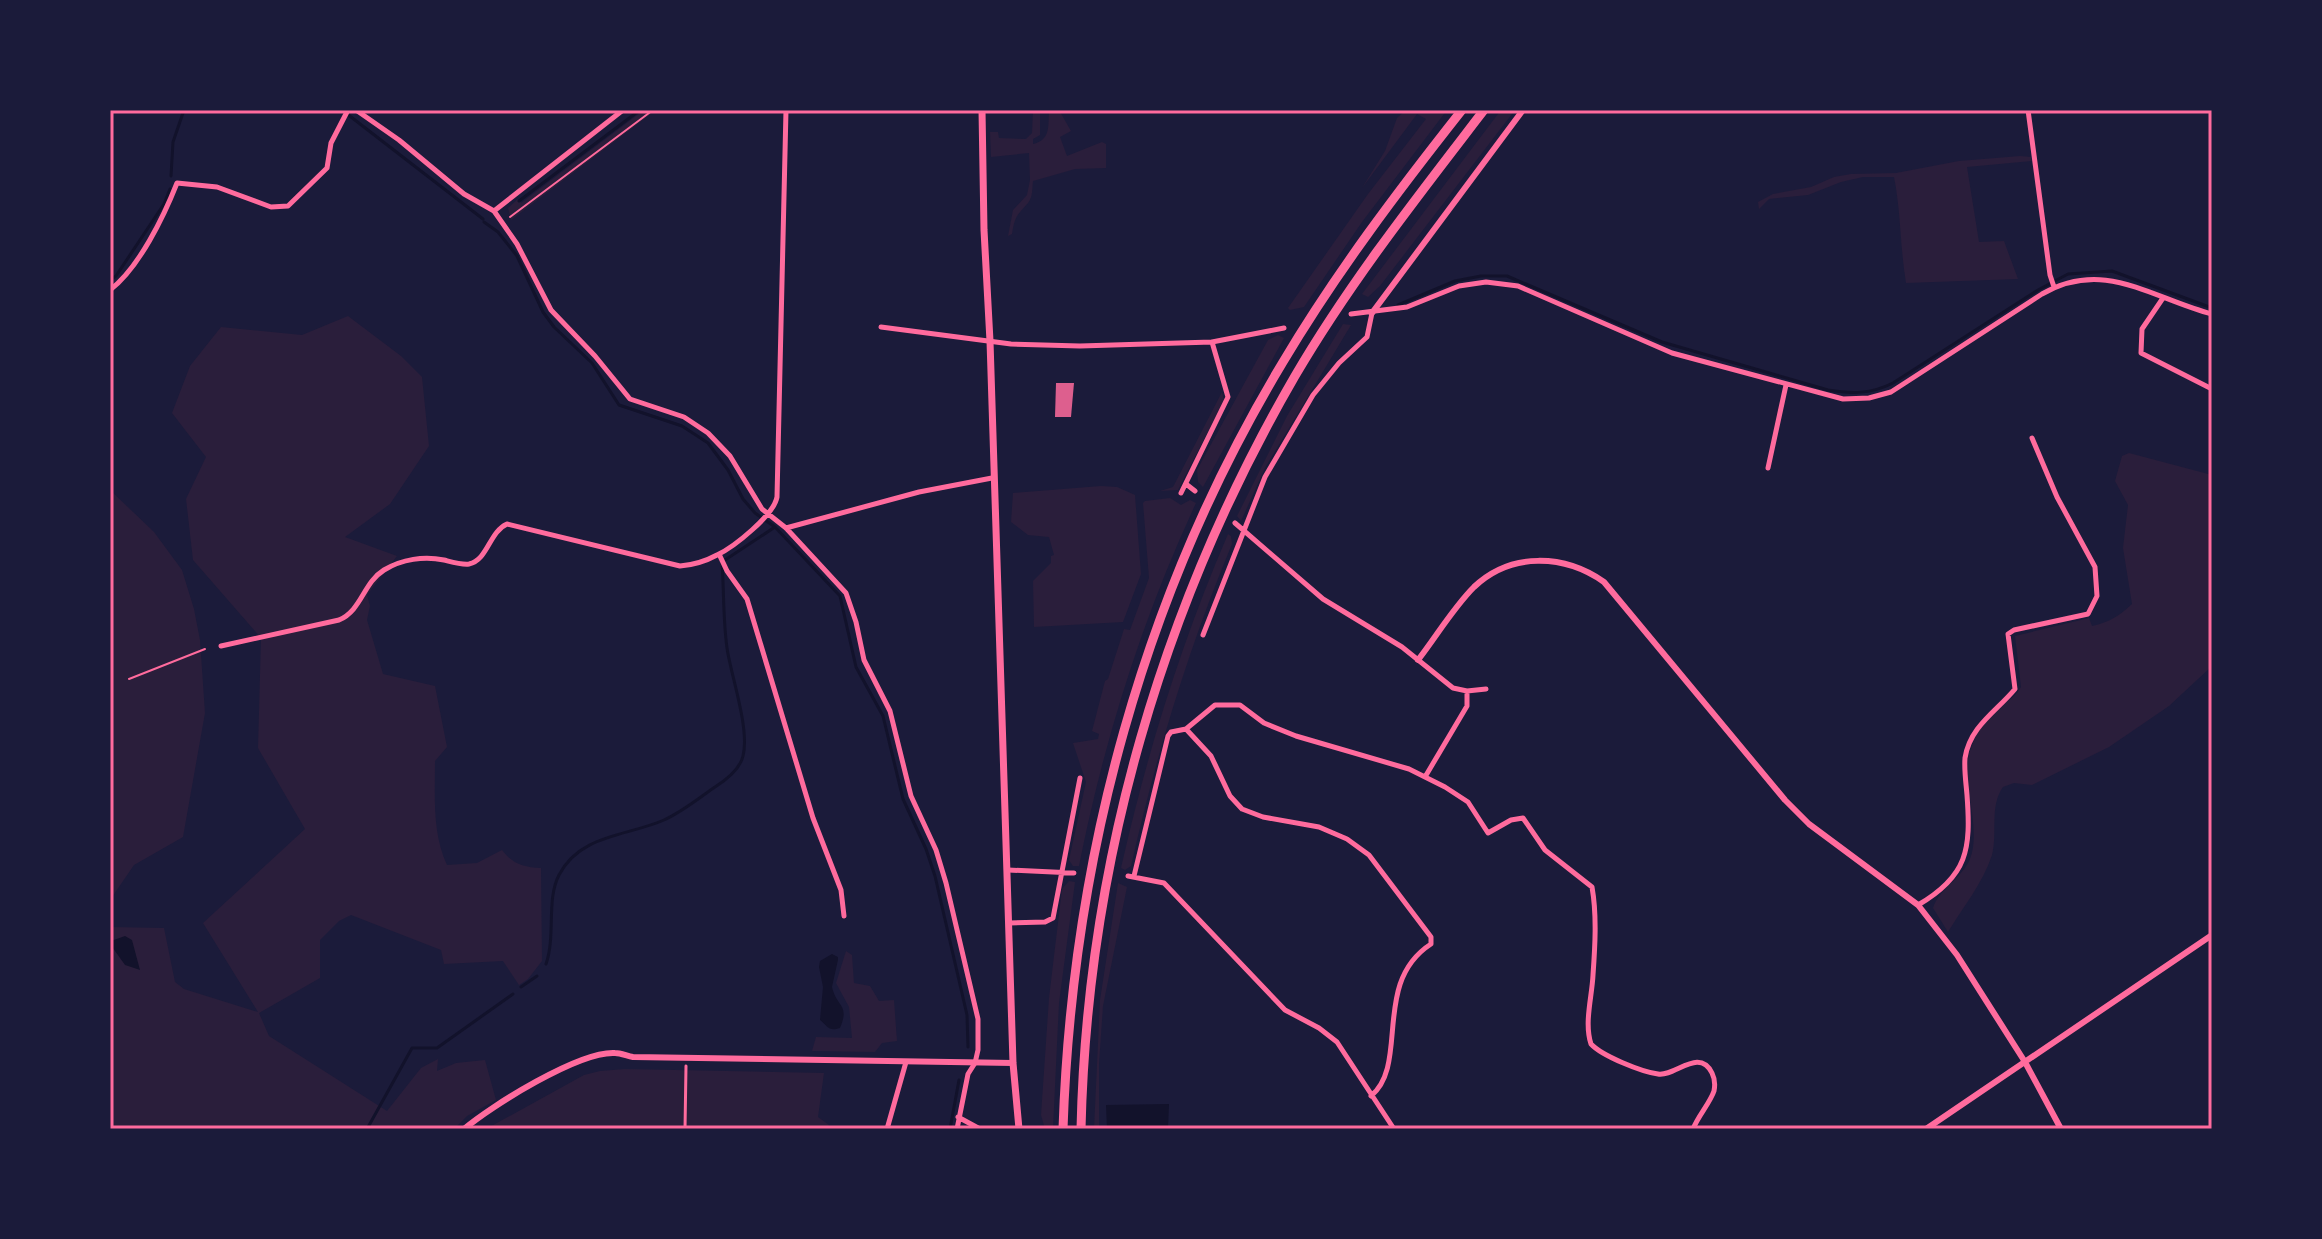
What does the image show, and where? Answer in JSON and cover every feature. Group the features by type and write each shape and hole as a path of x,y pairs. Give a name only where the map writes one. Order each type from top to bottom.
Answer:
{"highway":[{"path":"1063,1129 1073,985 1098,830 1143,667 1182,561 1224,470 1297,338 1373,225 1462,110"},
{"path":"1081,1129 1087,1022 1109,864 1144,723 1176,626 1240,478 1297,373 1381,245 1484,110"}],"main road":[{"path":"982,110 1013,1063 1019,1129"}],"street":[{"path":"110,290 123,278 163,219 177,183 217,187 271,207 288,206 327,168 331,143 348,110"},
{"path":"356,110 399,140 464,194 494,211 517,244 551,310 600,362 623,394 684,417 708,433 730,456 757,503 786,528 846,593 864,660 890,711 911,796 936,850 978,1019 978,1050 968,1074 957,1129"},
{"path":"494,211 623,110"},
{"path":"221,646 339,620 354,611 374,578 390,566 427,557 467,565 481,557 497,529 507,524 680,566 719,554 769,514 776,506 777,497 786,110"},
{"path":"1203,635 1265,477 1292,430 1323,382 1367,337 1372,313 1523,110"},
{"path":"2028,110 2050,275 2055,287"},
{"path":"1351,314 1407,307 1459,286 1504,283 1518,286 1672,353 1843,399 1869,398 1891,392 2055,287 2077,281 2110,279 2212,314"},
{"path":"2163,298 2142,329 2141,353 2212,389"},
{"path":"881,327 990,341 1080,346 1212,342 1284,328"},
{"path":"1181,493 1228,397 1212,342"},
{"path":"1768,468 1786,385"},
{"path":"1918,905 1946,886 1959,871 1965,857 1969,830 1965,757 1973,736 1986,717 2015,689 2008,634 2014,630 2088,614 2097,596 2095,567 2057,497 2032,438"},
{"path":"786,528 919,492 992,478"},
{"path":"1186,484 1195,491"},
{"path":"1235,523 1323,599 1385,636 1453,688 1467,691 1486,689"},
{"path":"719,554 747,599 813,818 841,890 844,916"},
{"path":"1418,660 1469,593 1500,569 1535,560 1555,561 1580,567 1613,591 1785,800 1809,824 1918,905 1957,955 2025,1062 2061,1129"},
{"path":"1425,777 1467,706 1467,691"},
{"path":"1394,1129 1337,1042 1319,1028 1285,1010 1164,883 1131,876 1168,736 1171,732 1186,729 1215,705 1232,703 1245,708 1264,723 1296,736 1358,752 1425,777 1468,802 1488,833 1511,820 1523,818 1545,850 1590,883 1595,904 1594,973 1588,1032 1591,1044 1626,1063 1660,1074 1669,1074 1677,1067 1694,1062 1710,1069 1715,1089 1693,1129"},
{"path":"1186,729 1211,756 1235,803 1263,817 1319,827 1360,847 1431,937 1431,944 1412,958 1408,967 1394,1010 1390,1059 1380,1084 1371,1096"},
{"path":"1009,923 1051,920 1080,778"},
{"path":"1008,870 1074,873"},
{"path":"1926,1129 2212,935"},
{"path":"464,1129 554,1072 603,1054 647,1058 1013,1063"},
{"path":"887,1129 906,1062"},
{"path":"685,1129 686,1066"},
{"path":"958,1117 980,1129"}],"path":[{"path":"510,217 653,110"},
{"path":"129,679 205,649"}],"shaded area":[{"path":"644,110 656,110 511,220 508,208 518,199 521,203"},
{"path":"1033,110 1040,110 1040,135 1033,139 1033,144 1046,136 1049,110 1059,110 1071,131 1060,137 1067,156 1102,142 1106,144 1106,168 1075,169 1033,181 1030,201 1017,216 1012,234 1008,236 1013,210 1027,195 1029,153 991,157 990,132 998,132 999,138 1026,139 1032,133"},
{"path":"1406,110 1447,110 1362,222 1304,307 1290,310 1288,308 1368,194 1426,119 1417,114 1362,188 1385,151 1397,118"},
{"path":"1501,110 1515,110 1380,286 1368,297 1362,294"},
{"path":"2031,157 2032,161 1967,167 1979,242 2004,241 2018,279 1906,283 1894,177 1863,177 1808,195 1769,199 1759,209 1758,202 1773,194 1811,187 1834,177 1896,173 1959,161"},
{"path":"348,316 401,356 422,377 429,446 390,504 345,537 397,556 367,595 370,606 367,620 383,674 435,686 447,747 435,761 435,814 447,865 477,863 502,850 519,864 541,868 542,961 519,985 503,961 444,964 441,950 351,915 339,921 320,940 320,978 259,1013 269,1036 387,1111 421,1068 438,1059 437,1071 456,1063 485,1060 496,1100 467,1116 454,1129 110,1129 110,927 164,928 175,982 184,989 258,1012 203,923 305,829 258,748 261,638 193,560 186,499 206,457 172,413 190,366 221,327 302,335"},
{"path":"1343,324 1351,325 1265,468 1241,521 1237,516 1287,416"},
{"path":"1278,335 1284,338 1203,487 1198,482 1197,470 1268,340"},
{"path":"1222,392 1224,400 1178,490 1160,491 1173,487"},
{"path":"2129,453 2212,475 2212,666 2169,706 2109,747 2032,785 2014,783 2003,787 1996,803 1992,855 1978,885 1948,932 1933,908 1970,859 1974,834 1967,777 1969,754 1985,719 2021,687 2015,636 2089,618 2092,626 2114,618 2132,604 2123,548 2128,505 2115,481 2122,456"},
{"path":"1117,487 1135,495 1141,574 1123,622 1034,627 1033,581 1051,563 1051,556 1054,555 1049,537 1028,535 1011,522 1013,493"},
{"path":"110,490 154,532 182,570 200,640 205,713 183,837 134,865 110,900"},
{"path":"1170,498 1181,505 1190,500 1196,503 1142,636 1100,772 1079,866 1073,866 1069,860 1086,782 1073,743 1098,739 1099,734 1092,731 1105,681 1124,629 1130,630 1149,578 1143,503"},
{"path":"1228,534 1232,544 1187,663 1162,743 1131,866 1125,870 1121,868 1154,741 1195,616"},
{"path":"1069,881 1075,882 1059,1003 1053,1129 1045,1129 1041,1115 1049,998 1062,889"},
{"path":"1118,883 1127,887 1103,1006 1099,1129 1094,1129 1100,1000"},
{"path":"125,936 132,940 140,970 125,965 110,944"},
{"path":"846,951 852,955 854,983 870,986 879,1001 894,1000 897,1041 882,1043 875,1052 812,1051 816,1037 852,1038 849,1007 836,983"},
{"path":"832,954 838,960 832,987 844,1014 840,1028 833,1029 820,1020 823,987 819,967 820,961"},
{"path":"625,1069 824,1073 818,1117 829,1125 826,1129 486,1129 584,1075"},
{"path":"1169,1104 1168,1129 1107,1129 1106,1105"}],"building":[{"path":"1056,383 1074,383 1071,417 1055,417"}],"waterway":[{"path":"171,176 173,142 184,110"},
{"path":"342,110 483,219"},
{"path":"519,201 640,110"},
{"path":"110,280 116,276 164,204 170,189"},
{"path":"484,222 498,232 517,256 543,312 554,327 592,363 619,405 682,426 708,443 755,513 775,527 840,596 856,667 883,716 903,799 935,876 967,1015 968,1047"},
{"path":"1398,305 1455,281 1481,276 1507,276 1662,342 1828,390 1853,392 1869,391 1893,383 2068,274 2112,271 2212,308"},
{"path":"546,964 555,885 568,862 592,844 677,813 728,778 741,761 744,732 727,648 722,562 775,527"},
{"path":"521,987 537,976"},
{"path":"367,1129 412,1048 437,1048 513,994"},
{"path":"950,1129 959,1080"}]}
